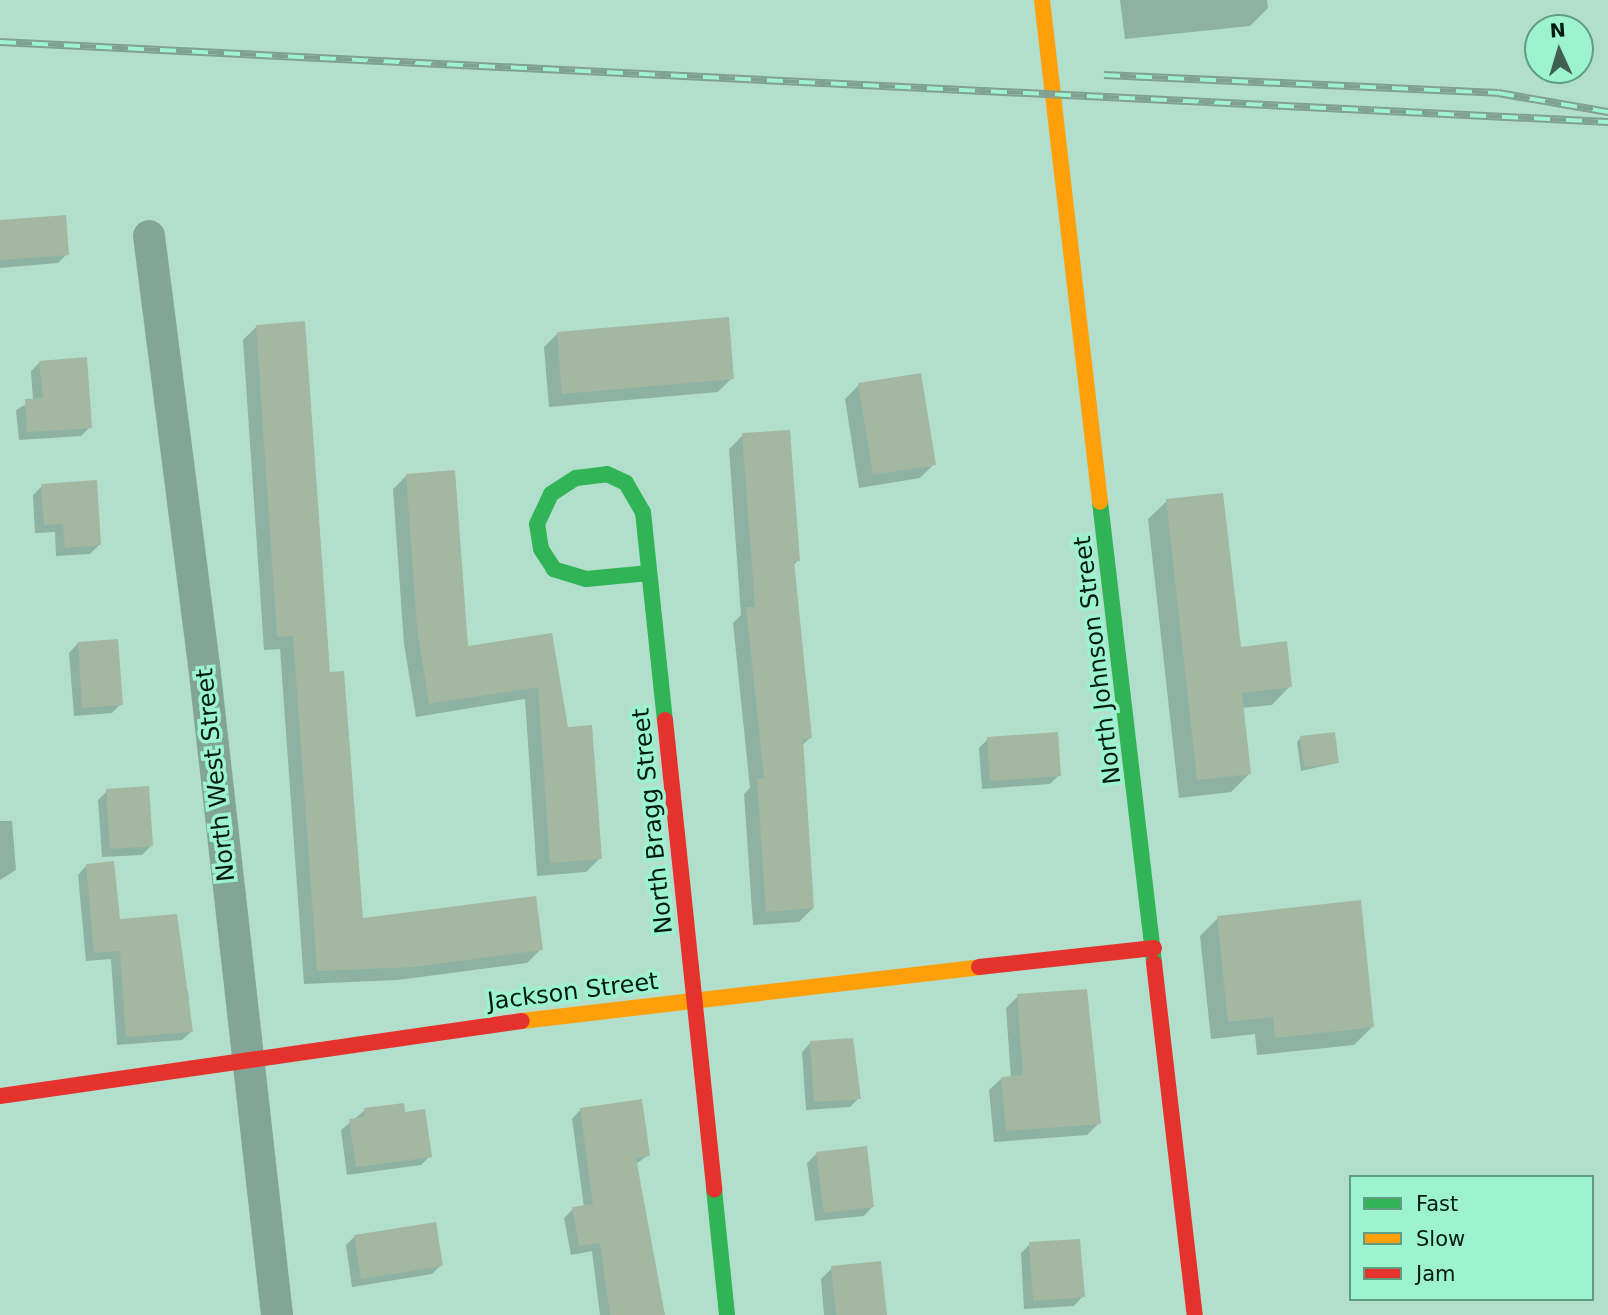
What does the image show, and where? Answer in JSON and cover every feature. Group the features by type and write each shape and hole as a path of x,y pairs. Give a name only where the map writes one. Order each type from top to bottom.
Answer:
{"street":[{"name":"North Johnson Street","path":"1042,0 1195,1315"},
{"name":"North West Street","path":"149,236 204,665 277,1315"},
{"name":"North Bragg Street","path":"649,573 586,579 554,569 541,549 537,524 551,494 576,478 607,474 626,483 643,512 727,1315"},
{"name":"Jackson Street","path":"0,1096 247,1058 694,999 1154,948"}],"building":[{"path":"66,215 69,255 0,260 0,220"},
{"path":"729,317 734,379 562,394 557,332"},
{"path":"305,321 330,672 344,671 363,918 536,896 543,950 413,967 317,971 293,636 277,637 256,325"},
{"path":"87,357 92,428 27,432 25,399 43,398 39,361"},
{"path":"921,373 936,465 873,475 858,383"},
{"path":"790,430 800,561 794,561 812,738 803,739 814,908 766,912 757,779 764,778 746,607 755,607 742,433"},
{"path":"455,470 468,646 552,633 568,727 592,725 602,859 550,863 538,687 429,704 417,629 406,474"},
{"path":"97,480 101,545 65,548 63,524 44,525 41,484"},
{"path":"1223,493 1241,647 1287,641 1292,687 1242,693 1251,774 1197,780 1166,499"},
{"path":"118,639 123,705 82,708 78,642"},
{"path":"1058,732 1061,776 990,781 987,737"},
{"path":"1335,732 1339,763 1304,767 1300,736"},
{"path":"149,786 153,846 110,849 106,789"},
{"path":"114,861 120,919 177,914 193,1032 126,1037 120,951 94,953 86,864"},
{"path":"1361,900 1374,1027 1275,1038 1273,1017 1228,1022 1217,916"},
{"path":"1087,989 1101,1124 1006,1131 1001,1077 1023,1075 1017,994"},
{"path":"853,1038 861,1099 814,1102 810,1041"},
{"path":"642,1099 650,1156 636,1158 665,1315 610,1315 600,1243 579,1246 572,1207 593,1204 580,1108"},
{"path":"404,1103 405,1112 425,1109 432,1157 356,1167 349,1119 365,1117 364,1108"},
{"path":"867,1146 874,1207 824,1213 816,1152"},
{"path":"436,1222 443,1266 361,1279 354,1235"},
{"path":"1080,1239 1085,1297 1033,1301 1029,1242"},
{"path":"881,1261 887,1315 836,1315 831,1266"}],"railway":[{"path":"0,42 1608,122"},
{"path":"1104,75 1498,93 1608,112"}],"traffic: fast":[{"path":"649,573 586,579 554,569 541,549 537,524 551,494 576,478 607,474 626,483 643,512 665,720"},
{"path":"1100,502 1154,963"},
{"path":"714,1189 727,1315"}],"traffic: slow":[{"path":"1042,0 1100,502"},
{"path":"522,1021 979,967"}],"traffic: jam":[{"path":"665,720 714,1189"},
{"path":"979,967 1154,948"},
{"path":"1154,963 1195,1315"},
{"path":"0,1096 522,1021"}]}
